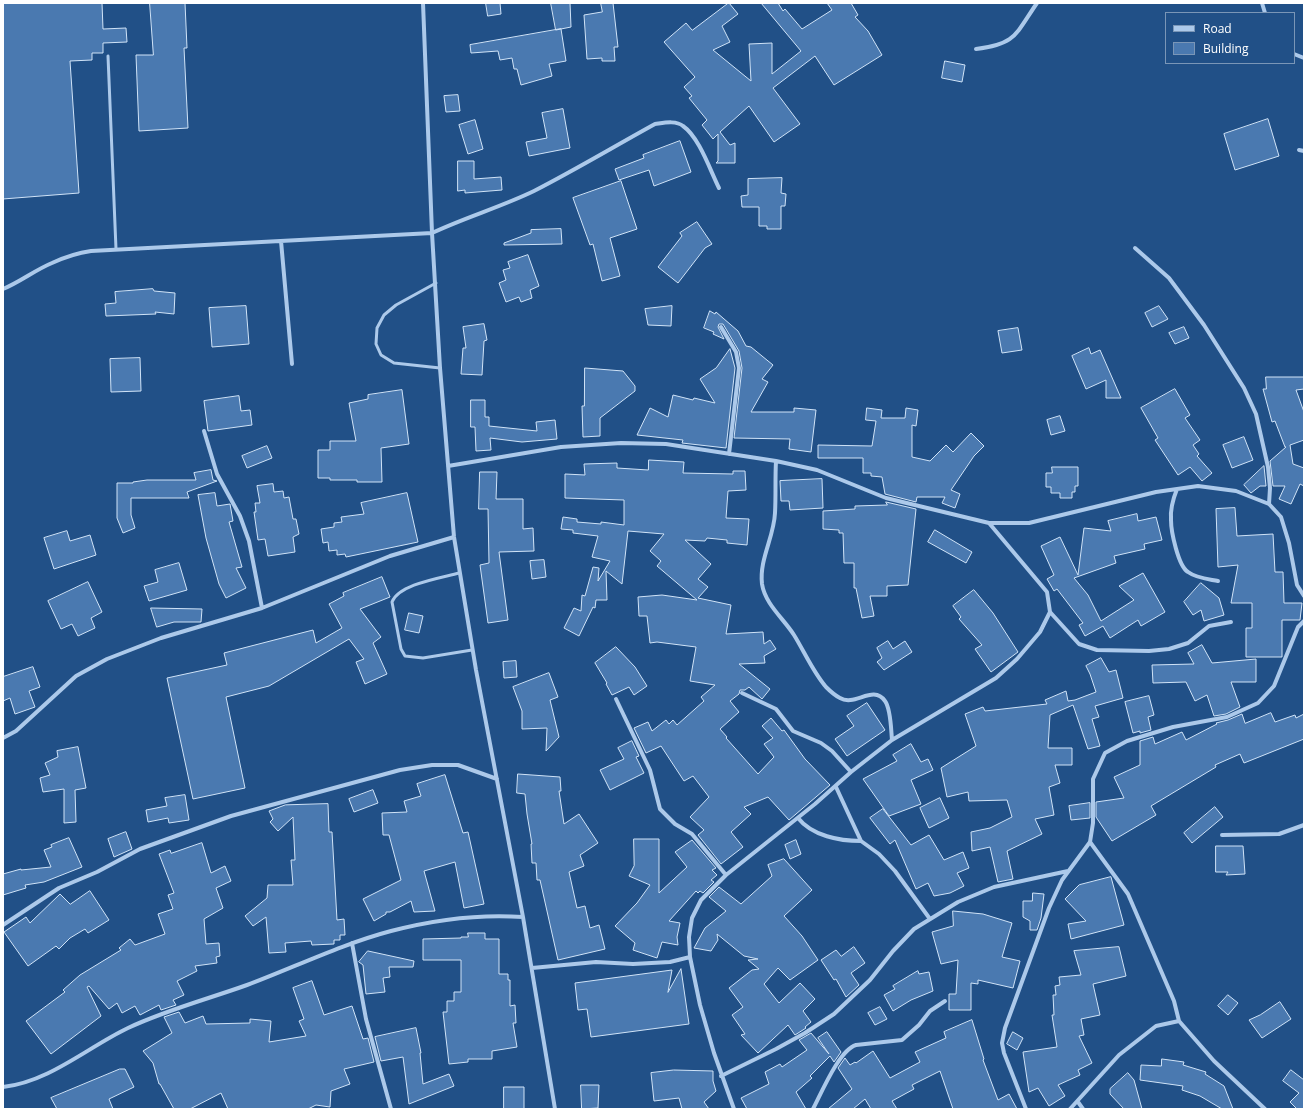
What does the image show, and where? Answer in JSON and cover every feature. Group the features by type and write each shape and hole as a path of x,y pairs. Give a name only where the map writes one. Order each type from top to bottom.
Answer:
{"street":[{"path":"423,3 432,233 440,368 454,537 472,650 523,917 555,1109"},
{"path":"976,50 997,47 1007,43 1019,30 1037,3"},
{"path":"3,290 51,263 72,254 116,249 432,233 454,223 495,209 534,191 655,124 667,122 682,125 691,135 719,188"},
{"path":"281,241 292,364"},
{"path":"1135,248 1169,278 1204,324 1244,388 1256,414 1268,467 1270,488 1269,504"},
{"path":"721,327 736,352 739,368 729,454"},
{"path":"204,431 217,474 240,516 249,541 262,608"},
{"path":"448,466 561,448 621,442 666,444 776,461 817,470 886,498 989,523 1029,523 1156,492 1198,486 1236,491 1269,504 1281,517 1289,543 1297,585 1304,596"},
{"path":"776,461 775,513 771,537 762,569 762,585 768,601 793,633 826,686 841,699 849,701 869,694 877,695 885,701 890,720 892,740"},
{"path":"1177,489 1172,505 1171,520 1177,551 1184,570 1198,577 1218,581"},
{"path":"989,523 1047,592 1050,612 1080,644 1097,650 1149,651 1169,649 1188,643 1209,626 1231,622"},
{"path":"3,738 16,730 76,676 107,659 161,638 262,608 390,556 454,537"},
{"path":"734,1109 721,1076 708,1035 690,957 689,937 692,918 701,900 726,875 798,818 836,787 851,772 892,740 996,678 1017,659 1040,632 1050,612"},
{"path":"1026,1109 1004,1053 1002,1043 1013,1004 1049,908 1062,880 1090,842 1093,823 1093,779 1105,753 1126,741 1173,726 1227,717 1258,703 1274,686 1298,627 1304,621"},
{"path":"742,693 776,709 793,730 821,743 832,751 851,772"},
{"path":"616,699 650,770 660,809 675,824 692,834 726,875"},
{"path":"3,925 59,888 97,872 140,849 238,814 400,770 432,765 458,765 497,779"},
{"path":"836,787 861,841 879,854 894,871 930,919"},
{"path":"798,818 802,823 822,834 849,841 861,841"},
{"path":"1222,835 1279,834 1304,825"},
{"path":"1090,842 1128,894 1174,1001 1179,1021 1214,1061 1265,1109"},
{"path":"721,1076 782,1046 834,1014 870,980 892,950 909,934 958,902 994,887 1069,871"},
{"path":"3,1087 40,1076 116,1034 150,1018 234,989 352,943 392,930 421,925 489,916 523,917"},
{"path":"352,943 366,1019 391,1109"},
{"path":"532,968 596,962 633,964 670,962 690,957"},
{"path":"813,1109 827,1078 849,1048 856,1045 902,1040 919,1025 930,1011 945,1001"},
{"path":"1070,1109 1078,1102 1119,1055 1156,1026 1179,1021"},
{"path":"1078,1102 1083,1109"}],"lane":[{"path":"108,56 116,249"},
{"path":"436,283 396,305 384,315 377,328 376,344 381,355 394,363 440,368"},
{"path":"459,573 403,589 395,595 392,602 401,649 405,656 423,658 472,650"}],"building":[{"path":"3,3 102,3 103,29 126,28 127,42 103,43 103,53 92,53 92,60 70,61 79,193 3,199"},
{"path":"150,3 185,3 187,48 184,48 188,128 139,131 136,55 153,55"},
{"path":"486,3 500,3 501,14 488,16"},
{"path":"551,3 570,3 571,27 556,30"},
{"path":"601,3 613,3 618,47 614,47 615,61 602,61 602,58 587,59 584,15 602,12"},
{"path":"729,3 738,14 722,26 730,42 713,50 751,81 749,44 772,43 772,74 801,51 761,3 778,3 783,11 785,9 802,29 832,10 827,3 851,3 858,15 855,17 868,31 882,55 834,85 815,56 773,88 800,124 774,142 749,106 720,132 730,145 735,143 735,163 716,163 718,161 718,134 713,139 702,125 707,120 689,98 692,96 684,87 695,77 664,42 686,23 692,30"},
{"path":"561,29 566,61 549,64 552,76 521,85 517,69 514,69 512,58 500,60 498,51 471,53 470,45"},
{"path":"945,61 965,65 962,82 942,78"},
{"path":"458,95 460,111 446,112 444,96"},
{"path":"563,109 570,148 529,156 526,142 547,138 542,113"},
{"path":"1268,119 1279,156 1235,170 1224,134"},
{"path":"475,120 483,149 468,154 459,125"},
{"path":"680,141 691,172 654,186 649,170 619,180 615,169 644,158 643,155"},
{"path":"458,161 474,161 474,179 501,177 502,190 465,193 465,190 458,191"},
{"path":"782,178 781,193 786,194 785,206 781,206 781,229 767,229 767,226 759,226 759,207 742,207 741,196 748,195 748,179"},
{"path":"621,181 637,229 610,238 620,276 602,281 593,244 590,245 573,198"},
{"path":"697,222 712,244 705,248 678,283 658,267 682,236 680,233"},
{"path":"561,229 562,244 504,245 504,243 531,233 531,230"},
{"path":"528,255 539,286 530,290 532,298 521,302 519,297 506,302 499,283 506,280 503,270 510,268 508,262"},
{"path":"153,289 154,291 175,293 174,314 155,312 156,314 106,316 105,304 116,303 115,292"},
{"path":"246,306 249,344 212,347 209,308"},
{"path":"672,306 671,326 648,325 645,309"},
{"path":"1159,306 1168,319 1152,327 1145,313"},
{"path":"710,311 715,314 716,312 738,331 746,346 751,347 773,365 762,379 768,382 751,412 794,412 794,408 816,410 811,452 789,449 790,439 734,438 742,368 739,351 723,324 719,324 718,327 724,339 713,334 714,332 704,328"},
{"path":"484,324 487,340 484,341 482,375 461,374 463,348 466,348 463,327"},
{"path":"1184,327 1189,338 1175,344 1169,333"},
{"path":"1018,328 1022,350 1002,353 998,331"},
{"path":"1089,348 1091,354 1100,350 1121,398 1106,398 1106,380 1086,389 1072,356"},
{"path":"730,349 735,368 726,448 682,443 683,440 637,435 650,408 668,417 673,395 715,403 700,379 716,368"},
{"path":"140,358 141,391 111,392 110,359"},
{"path":"585,368 623,371 635,386 635,391 600,418 600,436 583,437 582,406 584,406"},
{"path":"1266,377 1304,377 1304,389 1296,390 1304,412 1304,440 1290,445 1293,464 1304,468 1304,486 1300,484 1291,504 1279,499 1285,486 1273,486 1270,461 1286,447 1275,421 1272,422 1263,389 1266,389"},
{"path":"1175,389 1190,415 1185,418 1200,440 1193,445 1199,454 1197,456 1212,473 1202,481 1190,467 1178,475 1155,440 1158,438 1141,408"},
{"path":"402,390 409,444 381,448 382,482 357,482 357,480 330,480 330,478 318,478 318,450 330,450 330,441 356,441 349,403 368,399 368,395"},
{"path":"239,396 241,411 250,410 252,425 208,431 204,401"},
{"path":"471,400 485,400 485,417 489,417 489,426 537,431 536,422 555,420 557,439 522,442 490,438 491,450 476,451 475,427 471,427"},
{"path":"867,408 882,410 881,418 905,418 906,408 918,410 916,426 912,425 912,457 930,461 946,445 953,452 971,433 984,446 974,456 951,490 960,494 955,508 942,503 945,497 917,497 916,502 885,494 882,477 871,476 871,473 863,473 863,458 818,458 818,445 872,446 876,421 866,420"},
{"path":"1060,416 1065,431 1051,435 1047,420"},
{"path":"1244,437 1253,460 1232,468 1223,445"},
{"path":"267,446 272,458 247,468 242,456"},
{"path":"649,460 684,462 683,473 733,474 733,471 745,471 746,490 728,491 726,518 749,519 747,545 727,543 727,540 707,538 705,541 685,540 711,564 698,579 708,587 698,598 731,605 726,634 763,632 764,644 770,640 776,649 764,656 765,663 739,664 770,689 762,699 749,687 745,690 740,690 739,694 730,701 739,712 720,729 727,737 726,738 758,774 774,757 764,744 773,738 762,726 771,718 782,731 784,730 805,759 830,785 789,820 768,797 744,807 751,814 731,832 743,847 721,864 698,835 704,830 690,817 709,797 693,776 684,781 661,746 646,753 634,728 648,722 652,731 666,720 669,724 673,720 677,725 704,701 701,697 715,685 690,681 696,647 657,642 650,643 647,616 639,616 638,597 662,595 697,600 657,566 661,561 650,551 664,534 628,531 622,584 606,571 607,600 596,600 595,608 593,607 579,636 564,628 574,608 581,611 582,595 585,596 593,567 599,568 598,581 610,561 592,557 598,536 573,533 573,530 561,529 563,517 577,519 577,522 601,524 601,522 624,525 624,500 565,498 565,474 585,475 584,464 617,463 617,468 648,470"},
{"path":"1264,466 1266,486 1260,486 1251,493 1244,485"},
{"path":"1052,467 1078,467 1078,486 1075,486 1075,492 1072,492 1072,498 1060,498 1060,493 1051,493 1051,487 1046,487 1046,473 1052,473"},
{"path":"211,470 213,480 217,481 187,492 189,498 131,498 131,515 135,528 123,533 117,518 117,483 133,483 147,480 196,480 194,473"},
{"path":"480,472 497,472 496,499 523,499 523,529 533,528 534,551 499,552 508,620 488,623 480,565 489,563 488,509 479,509"},
{"path":"822,479 823,508 790,510 789,501 781,501 780,481"},
{"path":"273,484 274,492 283,491 284,498 289,497 293,519 296,519 299,534 293,537 295,552 268,556 265,539 258,540 254,512 256,512 255,503 260,503 257,486"},
{"path":"215,493 217,506 230,504 233,521 229,522 242,567 236,568 246,588 226,598 219,584 206,538 198,495"},
{"path":"407,493 418,542 346,557 345,554 337,555 337,550 329,551 328,542 323,543 321,529 334,527 334,523 342,522 341,517 364,514 361,503"},
{"path":"886,502 916,509 908,585 887,586 887,596 870,596 874,616 862,618 856,588 854,588 854,563 844,563 843,533 839,533 839,530 823,529 823,511 855,509 855,506 887,505"},
{"path":"1235,508 1237,536 1273,534 1275,572 1283,572 1284,603 1302,603 1300,620 1282,620 1282,657 1246,657 1246,628 1252,628 1252,603 1231,603 1238,565 1218,567 1216,509"},
{"path":"1137,514 1138,521 1156,517 1162,540 1144,544 1145,549 1114,556 1116,563 1074,578 1088,595 1101,621 1134,600 1119,586 1143,573 1165,612 1141,626 1138,620 1110,638 1103,626 1085,636 1079,625 1083,623 1057,589 1054,591 1047,579 1054,575 1041,546 1060,537 1078,575 1084,528 1111,531 1108,521"},
{"path":"935,530 972,552 966,563 928,542"},
{"path":"67,531 70,541 90,535 96,555 54,569 44,538"},
{"path":"544,560 546,577 532,579 530,561"},
{"path":"179,563 187,590 149,601 144,586 158,582 155,570"},
{"path":"382,577 390,597 360,609 381,637 373,643 387,674 365,684 356,662 364,659 349,639 269,686 226,697 245,788 193,799 167,678 227,665 224,653 313,630 316,643 342,628 329,604 344,596 343,593"},
{"path":"88,582 102,612 91,618 95,628 78,636 72,624 61,629 48,601"},
{"path":"1201,583 1219,598 1224,615 1204,621 1201,610 1193,615 1184,602"},
{"path":"974,590 993,613 1018,652 991,672 975,649 982,645 959,619 961,617 953,606"},
{"path":"151,608 202,609 201,622 174,622 157,627"},
{"path":"409,613 423,616 419,633 405,630"},
{"path":"888,641 893,649 905,641 912,652 884,670 877,662 882,658 877,648"},
{"path":"1202,645 1212,663 1256,659 1256,682 1231,682 1240,707 1226,714 1214,716 1207,695 1195,701 1186,682 1153,683 1152,665 1194,664 1188,653"},
{"path":"616,647 635,667 647,686 634,695 629,687 612,695 606,684 607,683 595,663"},
{"path":"1101,658 1109,672 1116,670 1123,698 1095,706 1099,717 1092,719 1100,746 1088,749 1073,705 1050,715 1048,748 1072,748 1072,765 1055,765 1060,783 1049,787 1054,815 1035,819 1042,834 1007,851 1013,879 998,882 990,847 972,851 971,832 990,828 1012,817 1007,800 969,801 968,792 947,797 941,768 976,746 965,714 983,707 985,711 1047,704 1045,700 1066,691 1068,701 1096,692 1086,666"},
{"path":"516,661 517,677 504,678 503,662"},
{"path":"33,667 40,687 29,691 35,707 15,714 10,698 3,701 3,677"},
{"path":"549,673 558,697 550,700 559,737 546,751 547,728 522,729 522,711 513,687"},
{"path":"1149,696 1154,715 1148,717 1151,730 1133,733 1125,702"},
{"path":"867,703 885,730 847,756 835,739 854,726 847,716"},
{"path":"1271,713 1275,722 1295,715 1296,718 1304,714 1304,739 1244,763 1240,754 1215,765 1216,767 1151,806 1156,815 1112,841 1096,817 1096,802 1124,798 1114,777 1140,765 1140,741 1153,737 1155,744 1182,732 1186,740 1217,724 1216,723 1242,714 1245,723"},
{"path":"632,741 639,756 636,757 644,773 610,790 600,770 624,759 618,748"},
{"path":"911,744 921,762 928,759 933,770 911,780 921,804 889,816 863,779 897,761 893,755"},
{"path":"78,747 86,788 75,790 76,822 64,823 64,789 43,792 40,778 50,775 45,763 58,757 57,751"},
{"path":"518,774 560,777 561,791 559,791 564,824 579,814 598,843 580,855 584,866 569,872 577,908 585,906 590,928 599,925 605,949 558,960 540,880 537,880 536,863 532,863 532,844 525,794 517,793"},
{"path":"445,775 463,833 468,832 484,904 464,908 455,862 424,871 435,911 414,912 411,901 390,912 386,912 386,914 374,921 363,899 401,880 389,835 383,835 382,813 407,812 404,801 421,796 417,784"},
{"path":"373,790 378,803 354,812 349,799"},
{"path":"185,795 189,820 169,823 168,818 148,822 146,810 167,806 165,798"},
{"path":"940,798 949,818 929,828 920,808"},
{"path":"1090,803 1090,818 1071,820 1069,806"},
{"path":"328,804 329,832 332,832 337,920 344,919 345,935 340,935 340,940 334,940 334,944 312,945 311,941 285,943 286,952 269,953 266,917 253,926 245,916 267,898 268,885 293,885 291,860 295,860 293,817 278,831 270,822 273,819 269,811 285,805"},
{"path":"1215,807 1223,817 1192,843 1184,833"},
{"path":"883,809 911,845 929,835 944,860 963,852 969,868 957,873 964,886 950,893 934,896 928,883 916,889 895,840 890,844 870,818"},
{"path":"126,832 132,849 114,857 108,839"},
{"path":"69,838 82,867 44,882 25,885 26,888 3,895 3,874 21,869 51,867 44,850 52,847 51,845"},
{"path":"634,839 659,839 659,893 687,867 675,852 692,840 716,868 712,870 717,875 711,880 714,882 703,893 700,891 698,893 696,891 669,921 680,923 677,937 678,945 662,942 657,958 633,950 635,943 615,926 637,903 650,885 629,876 634,866"},
{"path":"796,840 801,854 790,859 785,845"},
{"path":"202,843 211,873 225,866 231,881 216,888 223,908 204,919 206,944 219,943 220,956 216,957 217,963 195,966 197,971 177,981 184,995 173,1000 176,1005 161,1010 159,1005 140,1015 135,1006 122,1013 117,1003 109,1009 89,986 87,987 101,1016 51,1054 26,1021 65,992 63,990 80,975 121,950 119,948 130,939 135,945 165,934 158,914 173,909 168,895 174,893 159,854 170,850 171,853"},
{"path":"1216,846 1243,846 1245,874 1226,875 1228,872 1216,872"},
{"path":"784,859 812,890 784,916 802,936 818,960 790,980 778,968 764,984 779,1003 800,983 815,999 803,1011 811,1022 805,1027 806,1028 795,1035 788,1025 758,1053 741,1035 745,1034 732,1015 743,1007 729,988 752,970 759,969 748,960 758,959 744,956 717,934 718,940 711,951 694,948 705,928 726,911 709,897 719,887 741,904 772,876 768,865"},
{"path":"1111,877 1124,925 1071,939 1068,924 1086,921 1065,899 1079,885"},
{"path":"90,891 109,920 88,933 85,929 70,938 59,949 56,946 28,966 4,932 26,917 30,923 60,894 70,904"},
{"path":"1033,893 1044,894 1041,918 1037,930 1030,930 1030,921 1023,917 1023,901 1032,901"},
{"path":"953,911 983,914 1012,923 1002,957 1020,961 1013,988 978,980 978,984 971,983 971,1010 949,1010 949,994 956,994 958,960 941,964 932,932 953,926"},
{"path":"468,933 485,933 485,939 499,939 499,974 508,974 508,980 510,980 510,1006 515,1005 516,1023 513,1023 517,1047 492,1051 492,1059 468,1059 468,1062 449,1064 443,1012 447,1012 447,1001 454,1001 454,992 461,992 461,960 423,960 423,939 461,938 468,937"},
{"path":"854,947 865,963 851,973 859,985 846,997 836,979 834,980 821,960 836,950 841,956"},
{"path":"1119,947 1126,976 1093,984 1100,1015 1081,1019 1084,1035 1079,1036 1092,1063 1078,1070 1080,1075 1058,1085 1065,1096 1049,1106 1038,1088 1029,1092 1023,1052 1057,1047 1052,1015 1054,1015 1053,995 1056,995 1055,986 1060,985 1059,977 1081,975 1074,951"},
{"path":"368,951 414,961 413,967 389,967 390,977 383,978 385,992 366,994 363,965 359,962"},
{"path":"681,969 689,1024 591,1037 587,1009 578,1010 575,983 672,970 668,992"},
{"path":"918,971 919,974 929,972 933,991 911,1000 893,1011 884,995 895,989 893,986"},
{"path":"312,981 324,1015 352,1006 363,1039 368,1038 374,1062 344,1069 350,1084 331,1091 330,1107 316,1105 308,1109 228,1109 221,1093 190,1109 174,1109 159,1084 153,1063 143,1051 172,1033 164,1017 179,1012 185,1023 203,1016 206,1024 250,1023 250,1019 271,1021 269,1042 306,1036 299,1021 304,1019 293,988"},
{"path":"1228,995 1238,1003 1228,1015 1218,1006"},
{"path":"1280,1002 1291,1019 1262,1038 1249,1020"},
{"path":"880,1007 887,1019 875,1025 868,1013"},
{"path":"972,1020 984,1059 983,1060 998,1100 1009,1094 1017,1109 953,1109 940,1071 912,1085 914,1089 892,1101 897,1109 871,1109 865,1099 853,1109 828,1109 852,1089 838,1068 845,1058 850,1065 855,1062 856,1063 873,1051 890,1078 920,1062 915,1052 946,1038 944,1032"},
{"path":"416,1028 421,1053 423,1084 449,1074 454,1086 409,1104 403,1057 381,1061 375,1037"},
{"path":"827,1032 841,1052 834,1062 830,1056 810,1076 812,1078 796,1092 806,1109 747,1109 741,1098 769,1084 765,1072 780,1064 782,1067 807,1050 799,1040 811,1033 829,1054 818,1038"},
{"path":"1013,1032 1023,1038 1017,1050 1007,1044"},
{"path":"1162,1059 1184,1062 1183,1065 1206,1072 1205,1074 1224,1086 1233,1109 1222,1109 1200,1096 1182,1090 1183,1086 1140,1080 1141,1065 1161,1066"},
{"path":"120,1069 125,1069 134,1087 109,1099 113,1109 57,1109 51,1098"},
{"path":"674,1070 713,1071 713,1081 716,1091 704,1102 709,1109 682,1109 679,1098 654,1101 651,1073"},
{"path":"1291,1070 1304,1080 1304,1109 1297,1109 1290,1102 1299,1093 1283,1081"},
{"path":"1128,1073 1134,1080 1142,1109 1124,1109 1110,1094 1110,1089"},
{"path":"581,1085 599,1085 598,1108 582,1109"},
{"path":"504,1087 524,1087 524,1109 504,1109"}]}
